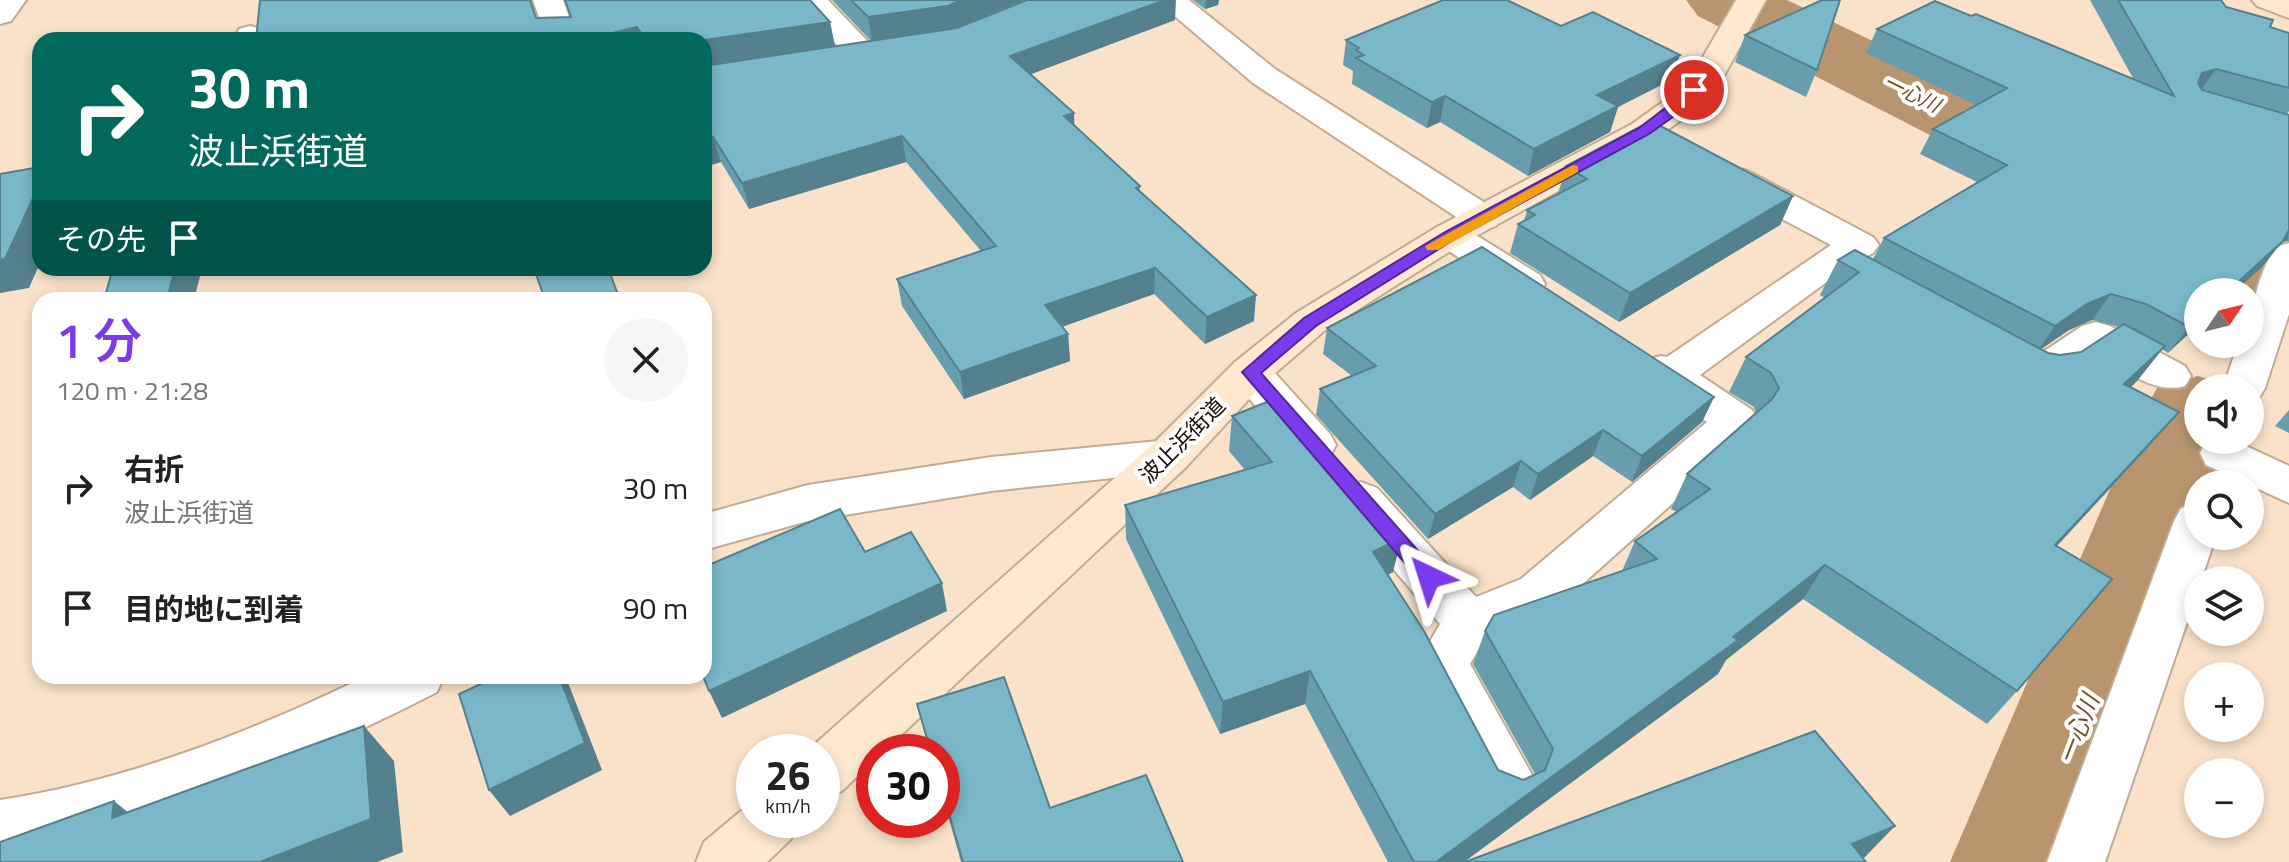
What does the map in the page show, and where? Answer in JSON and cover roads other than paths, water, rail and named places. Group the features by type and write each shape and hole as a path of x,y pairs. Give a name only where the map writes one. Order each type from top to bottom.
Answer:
{"street":[{"path":"0,15 11,0"},
{"path":"548,0 559,32"},
{"path":"812,0 862,56"},
{"path":"1171,0 1264,76 1466,226 1553,302"},
{"name":"波止浜街道","path":"840,757 1169,456 1250,372 1310,322 1466,226 1658,138 1679,106 1709,74 1751,0"},
{"path":"2267,0 2289,9"},
{"path":"1670,376 1830,261 1860,245 1712,166"},
{"path":"2249,374 2289,255"},
{"path":"1830,261 1926,313"},
{"path":"1994,350 2039,375 2096,336 2170,376"},
{"path":"1508,782 1443,664 1468,622 1539,593 1737,421 1631,351"},
{"path":"1250,372 1468,622"},
{"path":"712,530 808,503 991,474 1169,456"},
{"path":"2220,459 2289,486"},
{"path":"2076,862 2188,550"},
{"path":"0,827 42,821 214,768 403,684"},
{"path":"725,862 751,838"}],"waterway":[{"name":"一心川","path":"1725,0 2208,239 2246,278"},
{"name":"一心川","path":"2027,862 2184,453"}]}
